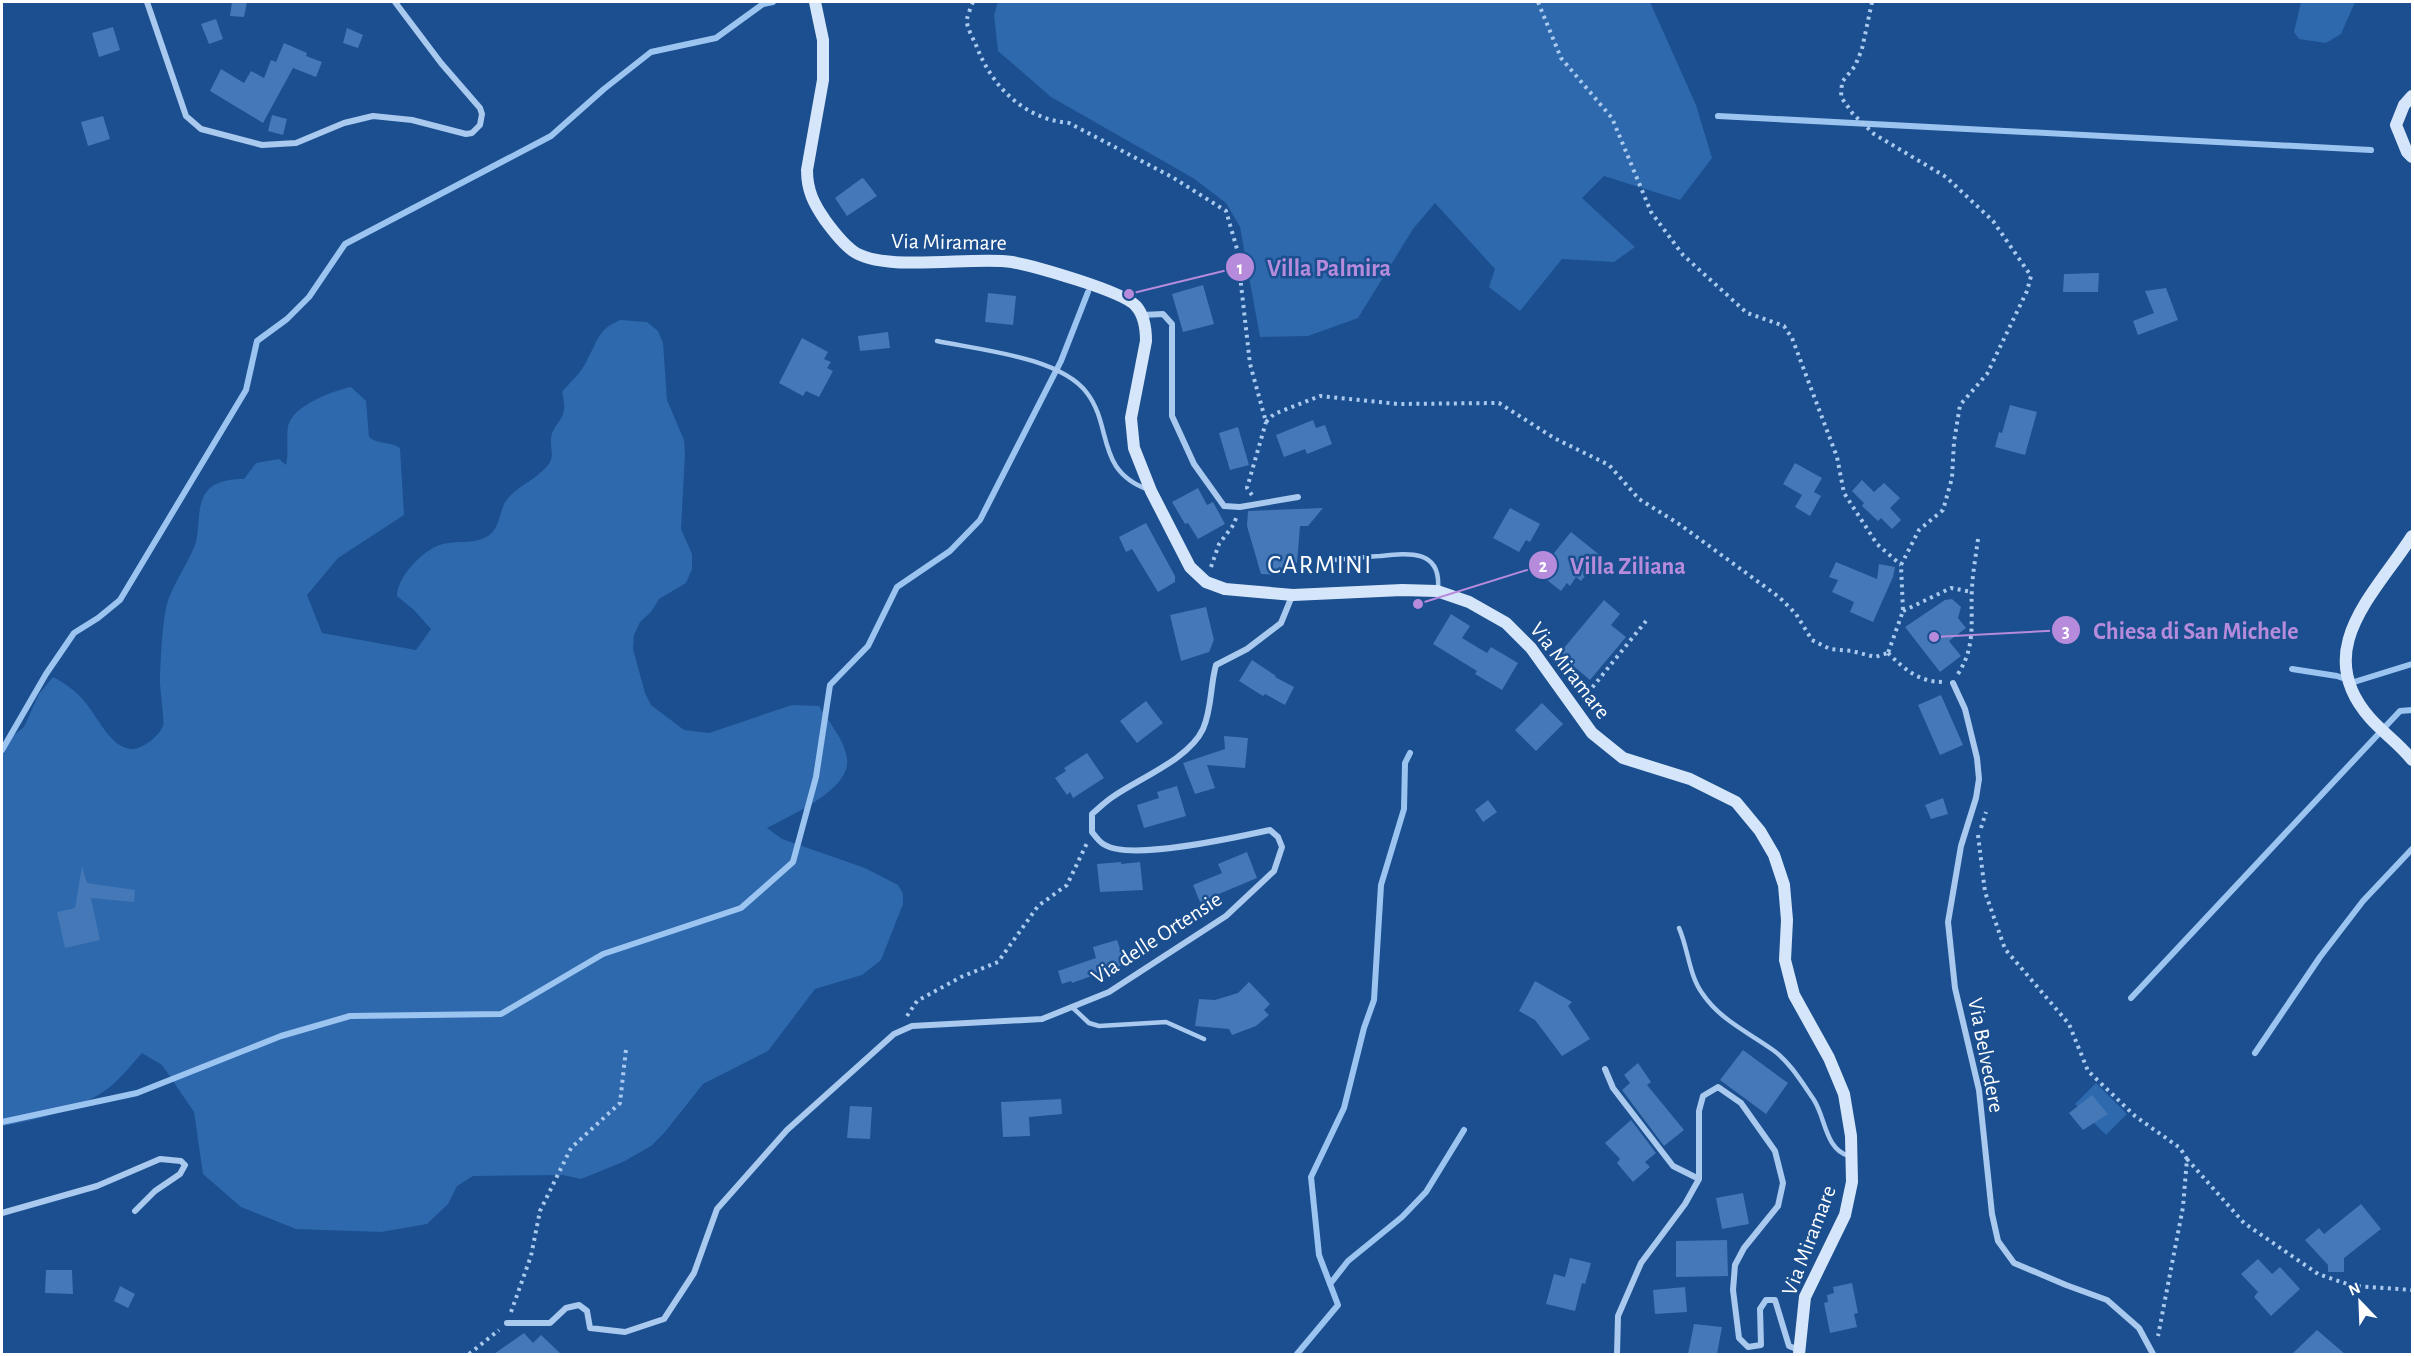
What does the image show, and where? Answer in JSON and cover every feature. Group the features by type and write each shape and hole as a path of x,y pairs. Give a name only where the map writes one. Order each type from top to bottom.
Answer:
{"street":[{"path":"147,2 186,116 201,129 262,145 296,143 344,123 373,116 412,120 460,134 472,133 480,125 482,114 480,108 441,63 395,2"},
{"name":"Via Miramare","path":"815,2 822,40 823,80 807,170 807,185 813,203 833,232 854,252 880,261 1011,262 1079,281 1128,299 1142,315 1146,340 1131,418 1134,448 1151,491 1190,567 1206,582 1225,589 1293,595 1402,590 1437,591 1469,602 1506,623 1531,648 1592,733 1623,758 1690,779 1737,802 1760,831 1774,855 1784,885 1787,920 1785,960 1794,995 1829,1058 1844,1094 1851,1136 1852,1182 1845,1215 1806,1297 1799,1352"},
{"path":"2412,96 2404,105 2396,124 2407,152 2412,157"},
{"path":"1142,315 1162,314 1172,324 1172,416 1194,464 1224,506 1240,507 1298,497"},
{"path":"2412,536 2358,614 2344,649 2346,681 2369,717 2400,745 2412,760"},
{"path":"1092,832 1092,814 1113,796 1161,769 1187,748 1202,731 1209,712 1210,684 1216,665 1247,649 1281,623 1293,595"},
{"name":"Via Belvedere","path":"1953,683 1965,709 1977,758 1979,779 1976,798 1961,846 1948,922 1955,988 1979,1090 1992,1214 1998,1241 2014,1263 2107,1300 2139,1328 2153,1354"},
{"name":"Via delle Ortensie","path":"507,1323 550,1323 566,1308 579,1305 587,1311 590,1328 625,1332 664,1319 694,1273 717,1209 787,1130 894,1034 912,1026 1042,1019 1109,992 1226,916 1274,871 1282,847 1278,837 1270,830 1178,848 1129,850 1105,846 1092,832"},
{"path":"1605,1069 1613,1088 1673,1166 1699,1179"},
{"path":"1617,1354 1618,1316 1641,1263 1685,1204 1699,1179 1699,1111 1703,1096 1718,1087 1741,1103 1775,1151 1783,1183 1778,1206 1743,1248 1735,1265 1733,1290 1740,1338 1748,1347 1761,1345 1760,1309 1766,1300 1774,1300 1789,1346 1799,1352"},
{"path":"2,1213 97,1186 160,1159 181,1161 185,1165 180,1174 154,1191 135,1211"}],"lane":[{"path":"937,341 1045,364 1064,374 1087,393 1098,417 1109,455 1122,472 1138,486 1151,491"},
{"path":"1332,560 1412,553 1425,558 1434,566 1438,579 1437,591"},
{"path":"1679,928 1701,992 1730,1022 1774,1051 1788,1065 1815,1101 1835,1148 1840,1153 1852,1157"},
{"path":"1071,1007 1089,1023 1099,1026 1166,1022 1204,1039"}],"path":[{"path":"973,2 967,21 982,61 1001,90 1026,110 1052,122 1070,123 1172,177 1226,211 1237,249 1250,364 1266,422 1275,414 1320,396 1398,404 1499,403 1554,438 1609,465 1639,499 1679,524 1779,597 1796,614 1812,640 1830,649 1875,657 1888,653"},
{"path":"1538,2 1561,58 1612,118 1651,212 1683,255 1747,312 1784,326 1792,338 1837,457 1844,494 1877,544 1901,565"},
{"path":"1872,2 1862,49 1854,66 1842,82 1841,97 1853,114 1874,134 1947,177 1993,221 2031,276 2027,291 1987,374 1960,405 1954,442 1952,478 1943,510 1919,530 1901,565 1903,611 1888,653"},
{"path":"1888,653 1907,673 1935,682 1953,683 1968,659 1973,622 1972,592 1978,539"},
{"path":"1903,611 1951,588 1972,592"},
{"path":"1575,709 1646,621"},
{"path":"1976,798 1984,804 1986,814 1978,835 1985,892 2005,949 2069,1024 2088,1071 2135,1116 2180,1148 2215,1192 2244,1222 2318,1274 2353,1286 2412,1290"},
{"path":"894,1034 917,1001 961,977 998,962 1038,906 1067,885 1092,832"},
{"path":"469,1354 507,1323 531,1256 540,1211 571,1148 621,1103 626,1049"},
{"path":"2155,1345 2183,1207 2187,1159"}],"shaded area":[{"path":"998,2 1650,2 1696,105 1712,158 1680,200 1604,176 1582,198 1635,247 1614,262 1562,259 1520,311 1489,287 1495,269 1435,203 1413,229 1358,318 1308,336 1260,337 1240,227 1226,203 1193,178 1051,97 998,51 994,15"},
{"path":"2301,2 2355,2 2341,34 2326,43 2299,39 2294,32"},
{"path":"620,320 647,322 658,331 663,343 667,400 684,440 681,529 692,554 692,569 686,583 659,599 651,612 640,622 634,635 633,649 645,693 651,705 684,730 709,733 792,705 819,706 836,731 846,752 846,770 839,781 817,801 767,828 782,839 865,868 898,885 903,894 903,904 881,960 862,975 815,989 768,1051 703,1084 651,1146 623,1162 581,1179 563,1175 473,1176 457,1186 448,1204 427,1224 381,1232 296,1229 241,1207 203,1174 194,1112 162,1065 142,1053 110,1087 86,1101 44,1117 2,1126 2,745 24,727 39,694 53,677 78,694 117,743 135,749 154,738 163,726 160,676 166,608 195,545 200,508 205,495 209,489 221,482 244,479 256,463 279,459 286,465 288,426 291,418 305,405 351,387 366,401 369,437 400,448 404,515 338,558 307,595 322,633 416,650 431,629 397,596 402,580 413,564 428,551 443,544 482,539 496,528 503,506 509,497 544,470 550,462 552,435 564,410 562,392 584,366 602,332"},
{"path":"2096,1083 2127,1114 2106,1135 2075,1104"}],"building":[{"path":"232,2 247,2 244,17 230,16"},
{"path":"216,19 223,39 209,44 201,24"},
{"path":"113,27 120,50 99,57 92,33"},
{"path":"347,28 363,35 358,48 343,43"},
{"path":"284,43 322,62 316,77 293,68 263,123 210,91 221,69 244,83 251,71 264,78 271,60 276,62"},
{"path":"272,115 287,119 283,135 268,131"},
{"path":"103,116 110,139 88,146 81,122"},
{"path":"862,178 877,196 847,216 835,198"},
{"path":"2099,273 2098,292 2063,292 2064,274"},
{"path":"1203,285 1214,324 1183,332 1172,294"},
{"path":"2166,288 2178,320 2138,335 2133,321 2154,313 2145,291"},
{"path":"988,293 1016,296 1013,325 985,322"},
{"path":"888,332 890,348 860,351 858,336"},
{"path":"802,338 828,352 824,359 831,362 827,368 833,371 819,397 806,391 803,396 779,383"},
{"path":"2010,405 2037,412 2025,455 1995,447 1999,432 2002,433"},
{"path":"1313,420 1316,428 1325,425 1332,444 1307,454 1305,449 1284,457 1276,435"},
{"path":"1238,427 1249,465 1230,470 1219,433"},
{"path":"1795,463 1822,478 1814,492 1821,496 1810,516 1795,507 1802,495 1783,484"},
{"path":"1862,480 1874,492 1884,483 1900,498 1890,508 1901,520 1892,529 1881,518 1878,521 1862,506 1864,503 1852,491"},
{"path":"1198,488 1207,505 1213,502 1225,524 1198,539 1188,523 1185,524 1172,502"},
{"path":"1323,508 1308,526 1300,526 1297,563 1286,561 1282,575 1261,574 1247,526 1248,511"},
{"path":"1510,508 1540,524 1530,542 1526,540 1519,552 1493,538"},
{"path":"1146,523 1175,576 1175,582 1158,592 1132,549 1126,552 1119,537"},
{"path":"1571,532 1601,556 1581,581 1576,577 1570,586 1567,583 1561,591 1538,573"},
{"path":"1836,562 1877,579 1879,564 1895,567 1893,577 1873,622 1850,612 1854,602 1832,592 1838,580 1829,577"},
{"path":"1952,599 1961,607 1958,618 1966,628 1949,641 1961,656 1940,672 1905,627 1945,600"},
{"path":"1604,600 1620,614 1611,625 1626,637 1590,680 1559,654"},
{"path":"1206,607 1214,640 1209,652 1181,661 1170,615"},
{"path":"1451,614 1470,626 1462,638 1487,653 1491,647 1518,663 1502,690 1475,674 1477,671 1433,644"},
{"path":"1252,660 1275,677 1294,687 1285,705 1265,694 1263,696 1239,681"},
{"path":"1941,695 1963,745 1940,755 1918,705"},
{"path":"1146,701 1163,723 1137,743 1120,721"},
{"path":"1542,703 1563,724 1536,751 1515,730"},
{"path":"1224,736 1248,738 1245,768 1207,765 1215,788 1195,794 1183,763 1225,749"},
{"path":"1087,753 1104,778 1073,798 1070,792 1067,795 1055,778 1066,771 1064,768"},
{"path":"1177,786 1186,816 1144,828 1137,805 1159,798 1157,792"},
{"path":"1943,798 1948,814 1931,819 1925,805"},
{"path":"1488,800 1497,812 1483,822 1475,810"},
{"path":"1247,852 1257,878 1200,902 1193,885 1222,873 1218,864"},
{"path":"1121,862 1121,864 1140,862 1143,890 1100,892 1097,864"},
{"path":"82,866 87,883 135,890 134,902 91,898 100,940 65,948 57,912 75,908"},
{"path":"1117,940 1125,964 1072,983 1071,981 1062,984 1058,971 1096,958 1093,947"},
{"path":"1535,981 1572,1002 1568,1006 1590,1039 1562,1056 1535,1020 1519,1011"},
{"path":"1249,982 1270,1004 1264,1010 1269,1015 1256,1026 1232,1035 1229,1029 1195,1026 1199,999 1215,1000 1238,993"},
{"path":"1743,1050 1788,1083 1766,1114 1720,1080"},
{"path":"1638,1063 1651,1082 1647,1085 1684,1130 1664,1146 1622,1090 1630,1083 1624,1075"},
{"path":"2092,1095 2108,1114 2083,1130 2069,1113"},
{"path":"1061,1099 1062,1114 1029,1117 1030,1136 1003,1137 1001,1102"},
{"path":"850,1106 872,1107 870,1139 847,1138"},
{"path":"1631,1120 1656,1153 1645,1162 1650,1167 1633,1182 1617,1163 1620,1159 1605,1143"},
{"path":"1743,1193 1749,1224 1722,1229 1716,1198"},
{"path":"2361,1204 2381,1229 2344,1258 2344,1272 2328,1272 2328,1265 2305,1240 2319,1228 2324,1234"},
{"path":"1727,1240 1728,1276 1676,1277 1676,1241"},
{"path":"1570,1258 1591,1263 1585,1284 1582,1283 1575,1311 1546,1304 1554,1274 1565,1277"},
{"path":"2258,1259 2272,1274 2280,1267 2300,1289 2271,1316 2254,1297 2258,1292 2241,1274"},
{"path":"46,1270 72,1270 73,1294 45,1293"},
{"path":"1852,1283 1858,1313 1854,1314 1857,1327 1830,1333 1824,1303 1828,1302 1827,1295 1834,1293 1833,1287"},
{"path":"120,1286 135,1294 128,1308 114,1301"},
{"path":"1685,1287 1687,1312 1655,1314 1653,1290"},
{"path":"1694,1324 1722,1327 1717,1354 1688,1354"},
{"path":"2317,1330 2345,1354 2292,1354"},
{"path":"524,1333 533,1343 541,1335 561,1354 494,1354"}],"waterway":[{"path":"2,750 46,674 74,633 98,618 120,600 246,390 257,341 287,319 309,297 345,244 551,136 604,89 651,52 716,38 763,4 773,2"},
{"path":"1718,116 2371,150"},
{"path":"2,1122 137,1093 281,1036 350,1016 501,1014 603,954 741,908 793,862 816,777 830,685 868,646 897,587 950,551 980,520 1061,361 1088,292"},
{"path":"2292,669 2337,676 2354,682 2412,664"},
{"path":"2131,998 2400,711 2412,710"},
{"path":"1297,1354 1338,1305 1319,1255 1311,1177 1344,1108 1364,1028 1374,1000 1381,885 1404,809 1405,763 1410,753"},
{"path":"2255,1053 2320,957 2363,901 2412,849"},
{"path":"1330,1284 1348,1261 1402,1217 1426,1192 1464,1130"}],"place":[{"name":"Villa Palmira","path":"1129,294"},
{"name":"Villa Ziliana","path":"1418,604"},
{"name":"Chiesa di San Michele","path":"1934,637"}],"district":[{"name":"CARMINI","path":"1320,564"}]}
